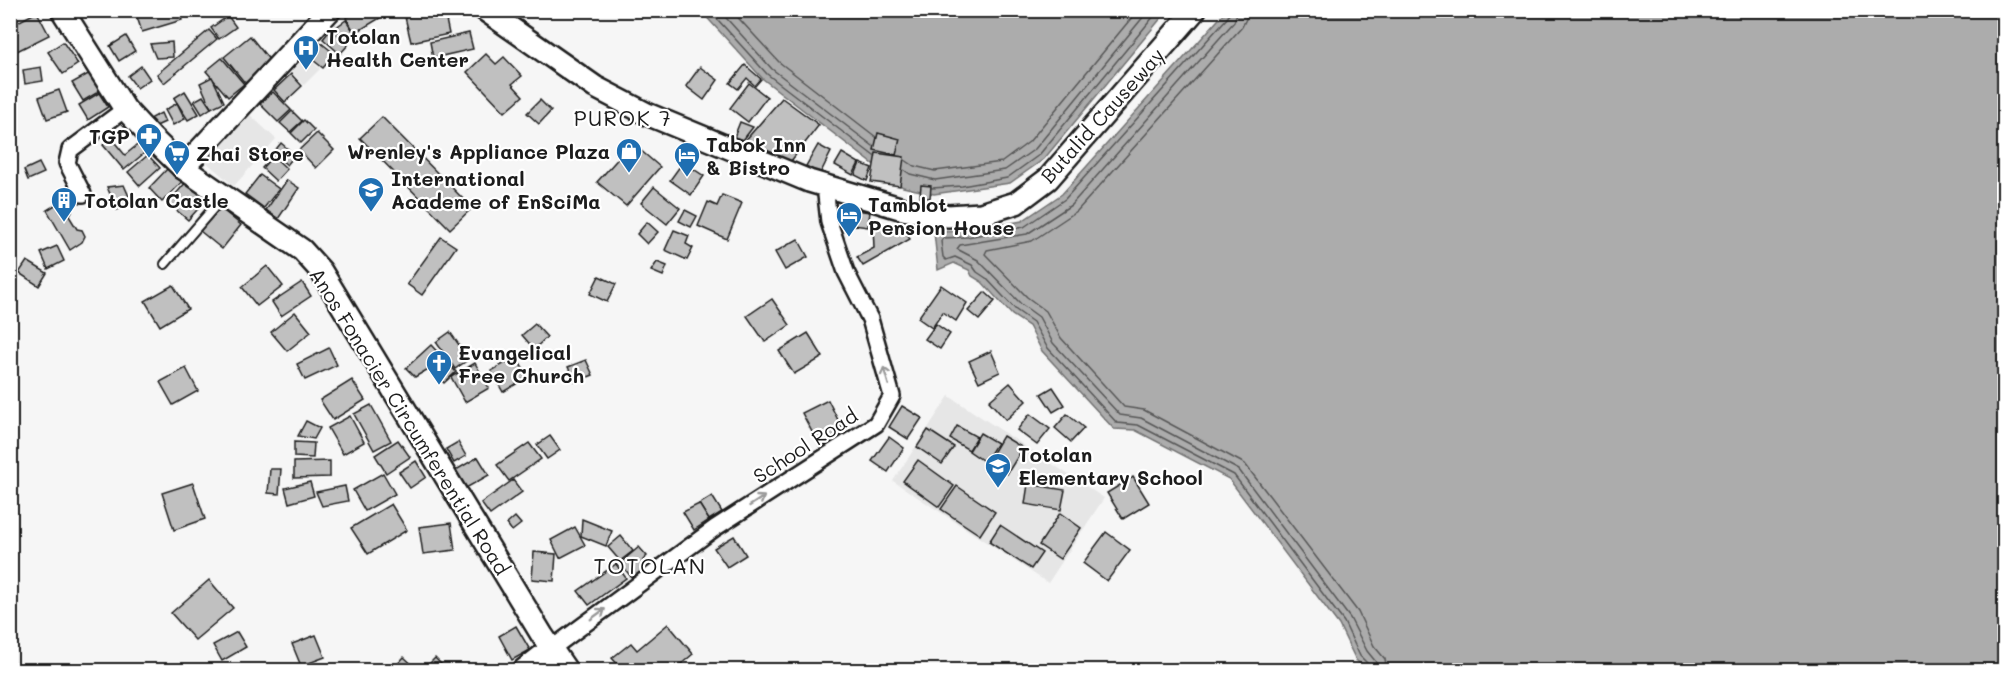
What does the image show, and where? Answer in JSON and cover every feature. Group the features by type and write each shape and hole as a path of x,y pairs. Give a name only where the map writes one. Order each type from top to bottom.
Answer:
{"main road":[{"name":"Anos Fonacier Circumferential Road","path":"62,10 125,109 151,138 183,168 302,250 321,271 566,670"},
{"path":"183,168 330,10"},
{"name":"Butalid Causeway","path":"485,10 595,87 666,122 809,181 903,209 948,216 981,214 1016,202 1048,179 1196,10"},
{"path":"524,670 551,649"}],"street":[{"path":"83,194 66,163 70,150 125,109"},
{"name":"School Road","path":"551,649 715,528 876,424 892,396 870,319 846,272 829,222 825,186"}],"lane":[{"path":"165,264 224,196"}],"shaded area":[{"name":"Totolan Health Center","path":"307,56 320,69 304,85 291,72"},
{"path":"249,114 276,139 234,186 206,162"},
{"name":"Totolan Elementary School","path":"949,396 1104,498 1048,583 893,481"}],"water":[{"path":"701,11 1167,11 1044,159 1010,183 934,194 903,187 763,79"},
{"path":"1226,11 2004,11 2004,670 1367,670 1356,660 1339,625 1229,479 1135,430 1114,429 1042,351 1029,326 1012,315 982,282 972,276 969,270 954,263 938,270 934,232 967,231 1022,221 1062,194"}],"building":[{"path":"158,10 179,10 182,20 142,32 137,17"},
{"path":"206,10 223,10 209,17"},
{"path":"358,10 375,10 380,18 355,33 346,18"},
{"path":"431,10 444,10 449,34 411,42 405,17"},
{"path":"37,12 49,35 15,52 10,44 10,26"},
{"path":"228,16 236,27 219,39 211,28"},
{"path":"346,20 354,32 344,40 335,28"},
{"path":"331,29 348,45 340,54 323,39"},
{"path":"209,30 217,39 164,83 157,74"},
{"path":"469,33 473,49 433,58 430,42"},
{"path":"126,36 135,51 119,61 110,46"},
{"path":"250,36 271,62 245,83 224,57"},
{"path":"63,42 78,64 63,74 48,52"},
{"path":"172,42 173,57 156,58 150,44"},
{"path":"320,42 335,54 323,68 308,56"},
{"path":"486,54 496,64 504,57 522,76 512,84 523,96 505,112 467,72"},
{"path":"222,58 244,84 228,97 206,71"},
{"path":"745,65 761,79 755,86 747,78 738,89 730,83"},
{"path":"141,66 150,79 137,88 128,76"},
{"path":"41,67 43,81 25,84 23,70"},
{"path":"700,67 718,80 704,100 686,86"},
{"path":"90,73 100,91 83,101 72,83"},
{"path":"291,74 302,86 285,102 274,90"},
{"path":"212,77 224,102 211,108 200,83"},
{"path":"749,83 767,97 748,122 730,108"},
{"path":"59,90 67,112 47,119 39,97"},
{"path":"185,91 199,114 188,120 174,98"},
{"path":"273,92 291,110 278,122 260,104"},
{"path":"99,93 108,107 88,120 79,105"},
{"path":"203,96 211,108 202,114 194,101"},
{"path":"782,98 819,125 791,161 744,142"},
{"path":"540,100 551,111 539,124 527,113"},
{"path":"177,103 185,119 173,125 165,110"},
{"path":"292,111 302,121 290,132 280,123"},
{"path":"161,113 165,122 154,127 150,119"},
{"path":"382,117 472,208 450,229 360,138"},
{"path":"304,120 314,130 301,143 291,133"},
{"path":"740,122 753,127 743,140 734,137"},
{"path":"317,133 334,150 316,168 299,150"},
{"path":"878,133 900,139 896,155 874,150"},
{"path":"111,138 125,155 141,142 148,150 124,170 103,145"},
{"path":"281,143 295,155 287,165 273,153"},
{"name":"Wrenley's Appliance Plaza","path":"632,143 660,167 626,206 597,182"},
{"path":"818,145 831,152 820,174 806,166"},
{"path":"842,153 859,163 853,175 835,165"},
{"path":"876,153 904,157 900,186 871,182"},
{"path":"148,155 160,168 140,186 128,172"},
{"path":"273,156 287,169 276,181 262,168"},
{"name":"Tabok Inn & Bistro","path":"683,162 704,176 691,195 670,180"},
{"path":"39,163 44,173 28,180 24,170"},
{"path":"860,163 872,168 867,181 855,175"},
{"path":"168,168 182,182 162,202 149,188"},
{"path":"260,175 279,189 264,208 245,194"},
{"path":"287,180 299,188 278,219 266,210"},
{"path":"187,181 207,199 188,220 168,203"},
{"path":"124,185 132,203 117,210 107,187"},
{"path":"921,185 931,186 930,198 920,197"},
{"path":"654,187 680,208 667,224 641,203"},
{"path":"722,195 742,203 727,239 698,226 708,202 717,206"},
{"name":"Totolan Castle","path":"60,202 68,204 72,211 69,216 77,229 82,230 85,236 82,242 70,250 47,210"},
{"path":"219,207 241,225 222,249 200,231"},
{"path":"835,207 870,212 868,227 838,223"},
{"path":"685,210 697,216 691,227 679,221"},
{"path":"647,222 658,232 647,244 637,234"},
{"path":"901,224 910,239 863,266 857,257 874,248 873,225"},
{"path":"674,230 689,236 686,244 693,248 687,260 665,250"},
{"path":"441,237 456,247 422,295 407,284"},
{"path":"798,239 808,257 785,270 775,252"},
{"path":"57,246 64,261 48,269 41,253"},
{"path":"27,261 47,273 39,286 19,273"},
{"path":"657,262 667,266 663,276 651,271"},
{"path":"267,266 283,286 257,306 242,287"},
{"path":"599,276 616,284 607,302 590,294"},
{"path":"302,282 311,296 281,316 272,302"},
{"path":"173,285 188,309 160,326 145,301"},
{"path":"941,285 967,303 956,321 943,312 932,328 918,318"},
{"path":"985,292 995,301 979,320 968,311"},
{"path":"772,299 790,325 765,342 747,316"},
{"path":"295,312 311,332 287,351 271,332"},
{"path":"535,324 547,337 534,349 522,335"},
{"path":"936,324 950,334 940,349 925,339"},
{"path":"450,332 469,359 455,369 436,342"},
{"path":"808,333 823,357 794,374 779,351"},
{"path":"431,345 456,372 444,383 430,368 415,377 406,368"},
{"path":"329,348 337,365 305,380 297,364"},
{"path":"991,351 1000,372 979,382 969,361"},
{"path":"516,357 528,377 503,392 491,371"},
{"path":"586,360 593,375 575,382 568,367"},
{"path":"475,363 489,388 465,402 451,377"},
{"path":"186,368 198,391 173,405 160,382"},
{"path":"352,380 365,400 333,420 320,400"},
{"path":"1010,383 1026,401 1006,420 989,401"},
{"path":"1053,387 1065,405 1053,412 1041,394"},
{"path":"828,400 845,434 820,447 802,413"},
{"path":"371,405 391,441 374,450 354,414"},
{"path":"902,406 922,418 908,439 889,427"},
{"path":"1030,414 1050,429 1037,445 1017,430"},
{"path":"1067,414 1084,428 1071,442 1055,428"},
{"path":"350,416 364,442 343,454 328,428"},
{"path":"306,421 320,428 314,439 298,436"},
{"path":"957,426 977,437 969,450 950,439"},
{"path":"928,430 954,447 942,464 917,447"},
{"path":"980,433 997,443 985,462 969,451"},
{"path":"550,436 560,450 547,459 537,445"},
{"path":"1003,436 1023,448 1007,474 987,463"},
{"path":"889,437 904,448 888,472 872,461"},
{"path":"398,440 410,457 386,473 375,455"},
{"path":"294,442 314,443 313,458 294,457"},
{"path":"458,442 466,456 454,463 446,449"},
{"path":"529,443 541,459 509,481 497,465"},
{"path":"478,457 489,475 466,488 456,470"},
{"path":"918,460 954,486 939,507 903,481"},
{"path":"330,461 330,477 294,478 294,462"},
{"path":"416,461 426,477 410,488 399,472"},
{"path":"270,469 281,469 279,494 268,493"},
{"path":"383,473 395,494 365,511 353,490"},
{"path":"1133,477 1149,503 1123,519 1107,493"},
{"path":"513,480 522,492 490,515 481,503"},
{"path":"310,482 314,496 289,503 285,488"},
{"path":"193,483 205,519 174,530 162,493"},
{"path":"1028,484 1065,490 1061,510 1025,504"},
{"path":"345,486 348,501 322,506 316,492"},
{"path":"957,486 995,512 980,535 941,509"},
{"path":"712,496 722,512 709,520 699,504"},
{"path":"391,504 407,530 368,554 351,528"},
{"path":"699,504 709,520 694,530 683,512"},
{"path":"1060,513 1081,528 1060,559 1039,545"},
{"path":"515,517 521,524 512,531 507,524"},
{"path":"582,519 612,531 606,546 581,536"},
{"path":"451,523 455,550 423,554 419,527"},
{"path":"1000,525 1042,553 1031,569 989,542"},
{"path":"575,527 585,545 560,558 551,540"},
{"path":"1106,532 1130,550 1107,581 1083,563"},
{"path":"621,536 633,551 620,561 608,547"},
{"path":"734,536 746,555 727,567 714,548"},
{"path":"639,547 647,556 643,560 641,571 632,578 620,563"},
{"path":"534,552 556,554 554,581 532,579"},
{"path":"616,564 626,578 589,605 578,591"},
{"path":"209,580 233,608 195,640 171,613"},
{"path":"668,624 693,654 674,670 616,670 620,667 612,658 631,643 637,650"},
{"path":"516,626 530,650 512,660 499,636"},
{"path":"237,632 246,647 222,661 213,645"},
{"path":"316,635 325,657 301,666 292,644"},
{"path":"404,657 418,670 392,670"},
{"path":"435,658 445,668 423,670"}],"place":[{"name":"Totolan Health Center","path":"306,71"},
{"name":"TGP","path":"149,159"},
{"name":"Wrenley's Appliance Plaza","path":"629,174"},
{"name":"Zhai Store","path":"177,176"},
{"name":"Tabok Inn & Bistro","path":"687,178"},
{"name":"International Academe of EnSciMa","path":"371,213"},
{"name":"Totolan Castle","path":"64,223"},
{"name":"Tamblot Pension House","path":"849,238"},
{"name":"Evangelical Free Church","path":"439,386"},
{"name":"Totolan Elementary School","path":"998,489"}],"district":[{"name":"PUROK 7","path":"623,117"},
{"name":"TOTOLAN","path":"650,565"}]}
